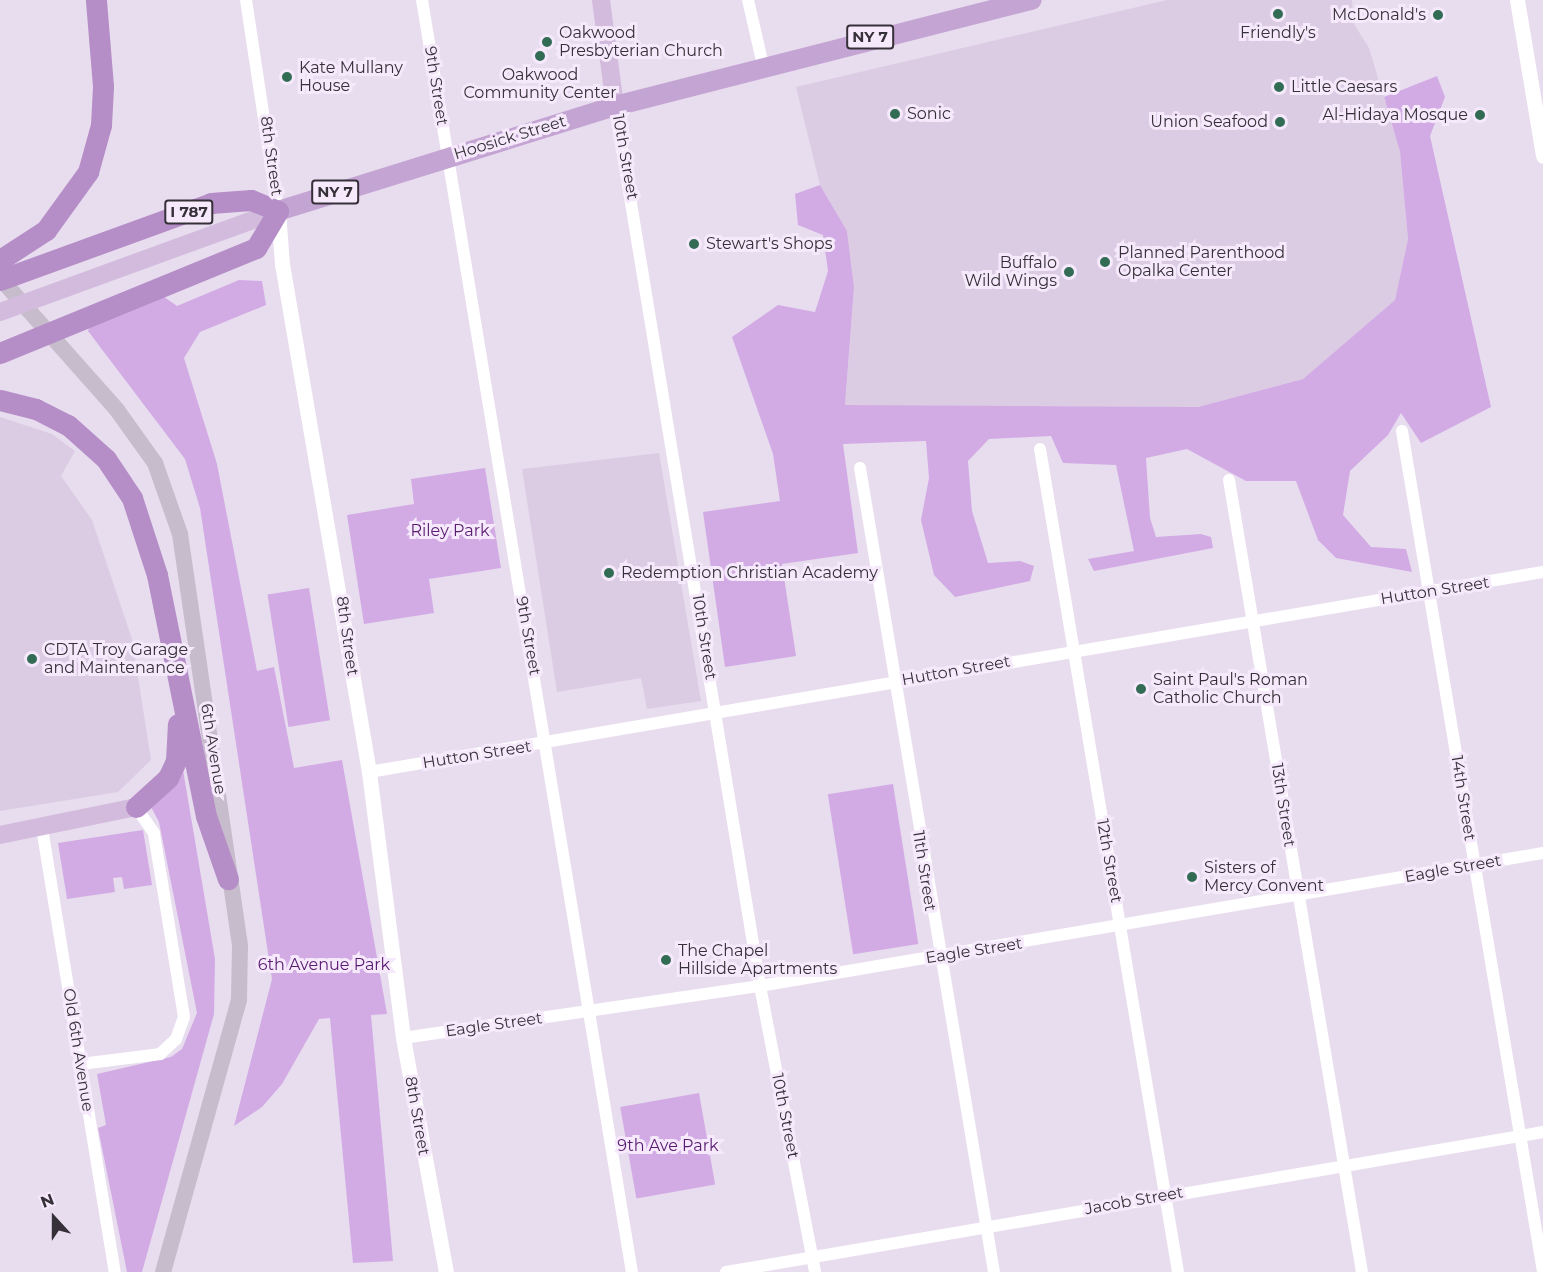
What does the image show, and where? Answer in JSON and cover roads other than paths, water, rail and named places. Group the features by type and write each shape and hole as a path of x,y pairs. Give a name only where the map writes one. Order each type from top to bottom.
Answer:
{"highway":[{"path":"0,260 63,212 88,172 101,125 96,0"},
{"name":"Hoosick Street","path":"278,212 615,106 763,65 1032,0"},
{"name":"I 787","path":"0,279 233,198 278,212"},
{"path":"0,353 145,296 256,248 278,212"},
{"path":"0,400 45,413 88,441 121,479 141,519 170,642 206,816 228,879"},
{"path":"136,807 168,778 176,761 170,642"}],"main road":[{"name":"10th Street","path":"601,0 615,106"},
{"name":"Hoosick Street","path":"0,312 278,212"},
{"name":"6th Avenue","path":"0,279 24,303 117,410 155,463 168,493 180,534 216,765 228,879 240,946 239,1000 164,1272"},
{"path":"0,834 42,828 136,807"}],"street":[{"name":"8th Street","path":"246,0 278,212 282,264 369,772 403,1038 446,1272"},
{"name":"9th Street","path":"422,0 446,158 547,744 586,1011 632,1272"},
{"path":"748,0 763,65"},
{"path":"1517,0 1543,156"},
{"name":"10th Street","path":"615,106 760,986 815,1272"},
{"name":"14th Street","path":"1402,431 1431,591 1474,865 1522,1135 1543,1272"},
{"name":"12th Street","path":"1040,449 1178,1272"},
{"name":"11th Street","path":"860,468 937,957 988,1226 994,1272"},
{"name":"13th Street","path":"1229,480 1362,1272"},
{"name":"Hutton Street","path":"369,772 547,744 716,711 1074,650 1543,573"},
{"path":"81,1065 160,1054 176,1039 184,1017 154,833 136,807"},
{"name":"Old 6th Avenue","path":"42,828 115,1272"},
{"name":"Eagle Street","path":"403,1038 760,986 1120,927 1543,853"},
{"name":"Jacob Street","path":"726,1272 1543,1132"}],"place":[{"name":"Friendly's","path":"1278,14"},
{"name":"McDonald's","path":"1438,15"},
{"name":"Oakwood Presbyterian Church","path":"547,42"},
{"name":"Oakwood Community Center","path":"540,56"},
{"name":"Kate Mullany House","path":"287,77"},
{"name":"Little Caesars","path":"1279,87"},
{"name":"Sonic","path":"895,114"},
{"name":"Al-Hidaya Mosque","path":"1480,115"},
{"name":"Union Seafood","path":"1280,122"},
{"name":"Stewart's Shops","path":"694,244"},
{"name":"Planned Parenthood Opalka Center","path":"1105,262"},
{"name":"Buffalo Wild Wings","path":"1069,272"},
{"name":"Redemption Christian Academy","path":"609,573"},
{"name":"CDTA Troy Garage and Maintenance","path":"32,659"},
{"name":"Saint Paul's Roman Catholic Church","path":"1141,689"},
{"name":"Sisters of Mercy Convent","path":"1192,877"},
{"name":"The Chapel Hillside Apartments","path":"666,960"}],"park label":[{"name":"Riley Park","path":"450,531"},
{"name":"6th Avenue Park","path":"324,965"},
{"name":"9th Ave Park","path":"668,1146"}]}
